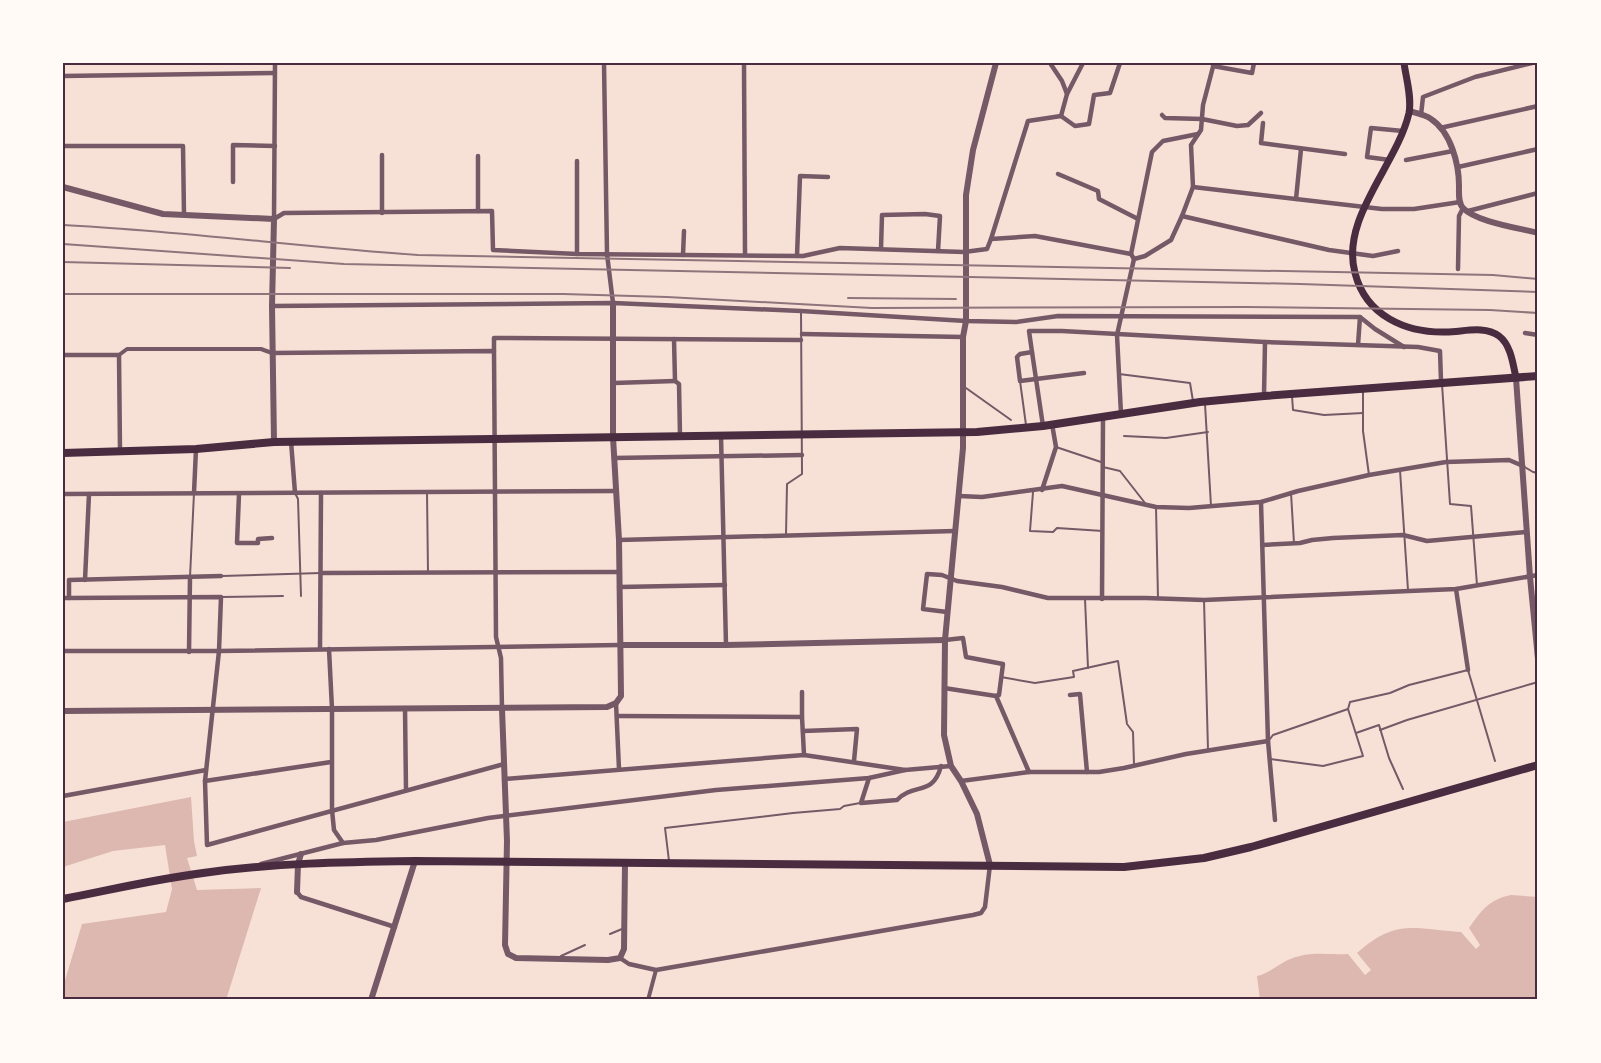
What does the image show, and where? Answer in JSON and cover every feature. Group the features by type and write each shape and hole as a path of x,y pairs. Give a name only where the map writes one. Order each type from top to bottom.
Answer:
{"highway":[{"path":"63,453 196,448 291,441 803,435 1027,428 1193,403 1442,381 1538,376"},
{"path":"63,900 160,879 298,864 415,861 1124,867 1204,858 1281,840 1538,765"}],"main road":[{"path":"1404,63 1410,101 1409,111 1403,131 1368,200 1356,230 1355,274 1366,298 1378,312 1398,325 1421,331 1479,330 1491,332 1505,343 1516,378"}],"street":[{"path":"274,442 272,306 275,63"},
{"path":"63,711 607,708 616,703 621,696 619,540 613,437 613,303 607,254 604,63"},
{"path":"744,63 745,255"},
{"path":"801,340 494,338 496,637 501,658 507,841 505,945 508,954 516,958 620,958 629,964 656,970 981,913 985,907 990,865 977,814 962,781 951,766 944,735 944,688 945,639 963,431 963,337 966,321 964,252 967,183 984,102 997,63"},
{"path":"1050,63 1062,81 1067,94"},
{"path":"1061,116 1067,94 1083,63"},
{"path":"63,187 163,214 184,216 274,219 284,213 492,211 493,250 577,254 796,256 840,248 964,252 987,249 1028,121 1061,116 1074,126 1089,124 1094,95 1110,93 1120,63"},
{"path":"991,239 1035,236 1133,257 1145,256 1172,240 1193,187 1191,145 1201,130 1203,105 1214,64 1252,73 1254,63"},
{"path":"1421,115 1423,98 1475,77 1532,63"},
{"path":"63,76 275,73"},
{"path":"1440,128 1538,106"},
{"path":"1409,111 1431,118 1440,128 1453,151 1458,167 1464,207 1459,216 1458,269"},
{"path":"1162,115 1165,118 1202,119 1238,126 1248,125 1261,113"},
{"path":"1263,123 1261,143 1345,154"},
{"path":"1390,160 1367,158 1371,128 1403,131"},
{"path":"1121,414 1117,335 1152,152 1163,141 1198,134"},
{"path":"233,182 233,145 275,146"},
{"path":"63,146 183,146 184,216"},
{"path":"1296,199 1301,148"},
{"path":"1458,167 1538,149"},
{"path":"1406,160 1453,151"},
{"path":"382,154 382,213"},
{"path":"478,156 478,212"},
{"path":"577,161 577,254"},
{"path":"1058,174 1098,191 1099,199 1138,219"},
{"path":"796,256 800,176 828,177"},
{"path":"1193,187 1404,209 1464,207 1538,193"},
{"path":"1464,207 1483,220 1538,232"},
{"path":"881,249 882,215 924,214 940,216 938,251"},
{"path":"1182,216 1329,250 1373,256 1398,251"},
{"path":"683,255 684,231"},
{"path":"272,306 613,303 801,310 1016,322 1058,316 1360,316 1374,329 1404,347"},
{"path":"1358,345 1360,316"},
{"path":"1042,490 1056,447 1036,379 1029,331 1404,347 1440,351 1442,381"},
{"path":"1525,333 1538,335"},
{"path":"802,334 963,337"},
{"path":"674,339 675,381 679,384 680,436"},
{"path":"1264,396 1265,342"},
{"path":"63,355 119,355 127,349 261,349 272,352 494,351"},
{"path":"1032,352 1020,354 1017,357 1020,381 1083,373"},
{"path":"119,355 120,451"},
{"path":"1516,378 1526,532 1538,659"},
{"path":"614,383 675,381"},
{"path":"1102,599 1103,417"},
{"path":"721,436 726,645"},
{"path":"291,441 295,493"},
{"path":"194,493 196,448"},
{"path":"614,458 802,455"},
{"path":"959,496 982,497 1062,486 1147,506 1211,506 1261,502 1369,475 1446,462 1509,460 1523,466"},
{"path":"63,494 616,491"},
{"path":"320,649 321,493"},
{"path":"86,580 89,494"},
{"path":"239,494 237,543 258,543 258,539 272,538"},
{"path":"1261,502 1268,741 1275,820"},
{"path":"619,540 955,531"},
{"path":"1262,545 1403,535 1427,541 1526,532"},
{"path":"321,573 618,572"},
{"path":"947,612 923,609 927,574 942,574 957,581 1002,587 1048,598 1204,600 1456,589 1538,575"},
{"path":"221,576 69,580 66,598 221,597 219,651 205,781 207,845 504,764"},
{"path":"189,577 189,652"},
{"path":"619,587 725,585"},
{"path":"1456,589 1468,670"},
{"path":"63,651 189,652 726,645 963,638 966,657 1003,664 999,695 996,696"},
{"path":"329,649 332,709 332,810 334,830 343,843"},
{"path":"944,688 996,696"},
{"path":"802,692 804,755"},
{"path":"1070,695 1080,694 1087,772"},
{"path":"996,696 1029,771"},
{"path":"616,703 619,769"},
{"path":"405,708 406,790"},
{"path":"618,716 802,717"},
{"path":"803,731 856,729 854,761"},
{"path":"962,781 1029,771 1100,772 1208,750 1268,741"},
{"path":"504,778 804,755 905,770"},
{"path":"205,781 331,762"},
{"path":"869,778 861,803 897,800 904,792 928,787 939,775 941,766"},
{"path":"245,868 343,843 376,840 494,817 716,789 869,778 905,770 951,766"},
{"path":"63,796 206,770"},
{"path":"301,854 298,864 297,892 301,897 395,927"},
{"path":"371,1000 415,861"},
{"path":"620,958 624,950 625,864"},
{"path":"648,1000 656,970"}],"lane":[{"path":"786,536 786,484 802,474 801,310"},
{"path":"1119,374 1190,383 1193,403"},
{"path":"1020,381 1027,428"},
{"path":"1442,381 1450,504 1471,506 1477,585"},
{"path":"963,387 1011,420"},
{"path":"1363,388 1369,475"},
{"path":"1292,393 1293,410 1324,415 1363,413"},
{"path":"1205,402 1211,506"},
{"path":"1124,436 1166,438 1208,432"},
{"path":"1056,447 1120,471 1147,506"},
{"path":"1523,466 1538,473"},
{"path":"1400,470 1408,591"},
{"path":"1033,491 1030,531 1053,532 1057,528 1103,531"},
{"path":"427,492 428,573"},
{"path":"189,577 194,493"},
{"path":"295,493 298,499 301,596"},
{"path":"1291,493 1294,543"},
{"path":"1156,507 1158,598"},
{"path":"221,576 321,573"},
{"path":"221,597 283,596"},
{"path":"1085,599 1088,668"},
{"path":"1204,600 1208,750"},
{"path":"1001,677 1035,683 1074,677 1072,672 1118,661 1126,724 1133,732 1135,741 1133,766"},
{"path":"1269,759 1323,766 1363,756 1348,709 1350,702 1468,670 1495,761"},
{"path":"1380,730 1538,682"},
{"path":"1268,741 1273,735 1348,709"},
{"path":"1356,732 1378,725 1402,789"},
{"path":"670,864 665,828 840,809 861,803"},
{"path":"610,934 624,927"},
{"path":"555,959 585,945"}],"shaded area":[{"path":"191,797 197,856 187,858 197,890 261,888 226,1000 63,1000 63,987 82,924 166,912 172,889 165,845 113,851 63,867 63,822"},
{"path":"1511,895 1538,897 1538,1000 1260,1000 1257,976 1300,956 1348,954 1365,975 1371,970 1357,953 1371,942 1395,930 1418,928 1461,932 1476,949 1480,945 1469,928 1486,907"}],"railway":[{"path":"63,225 418,255 1493,275 1538,279"},
{"path":"63,244 344,264 1300,284 1538,292"},
{"path":"63,262 290,268"},
{"path":"63,294 563,294 872,308 1244,307 1490,310 1538,313"},
{"path":"848,298 956,299"}]}
